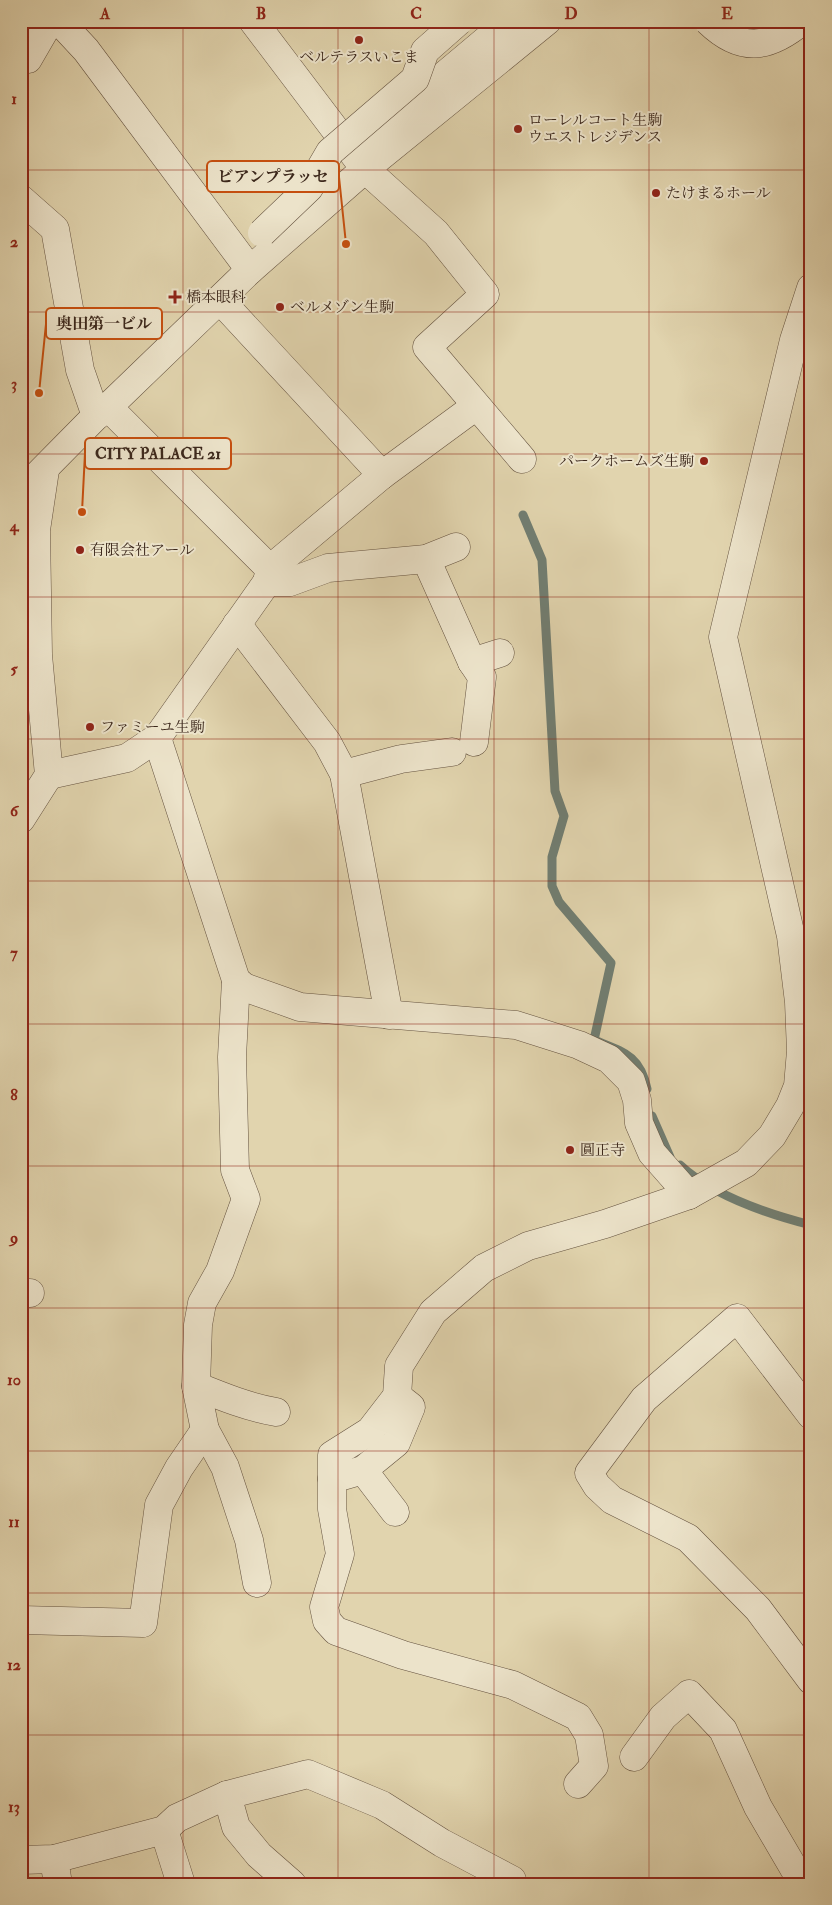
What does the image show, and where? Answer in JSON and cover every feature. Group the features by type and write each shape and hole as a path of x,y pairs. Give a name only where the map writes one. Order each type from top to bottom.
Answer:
{"street":[{"path":"21,54 28,59 50,21"},
{"path":"59,21 86,50 250,270"},
{"path":"253,21 365,169 436,233 485,294 427,347 522,458"},
{"path":"262,233 309,188 330,152 415,79 425,52 459,21"},
{"path":"365,169 378,131 509,21"},
{"path":"21,492 250,270 365,169 547,21"},
{"path":"708,21 721,34 755,45 784,35 802,21"},
{"path":"790,21 811,36"},
{"path":"21,199 55,230 80,370 102,412 268,576 290,582 328,568 426,559 456,547"},
{"path":"578,1784 594,1766 589,1735 578,1717 513,1684 403,1655 336,1630 327,1621 324,1607 340,1554 332,1509 332,1454 370,1430 397,1396 399,1366 433,1312 484,1268 528,1246 605,1224 689,1195 746,1163 772,1136 790,1106 798,1086 805,1007 801,934 723,636 794,340 811,288"},
{"path":"220,300 382,474"},
{"path":"48,774 127,758 157,738 237,624 268,576 382,474 476,406"},
{"path":"21,819 48,774 38,655 36,530 45,470"},
{"path":"344,774 401,759 463,747 482,676 472,662 426,559"},
{"path":"237,624 327,742 344,774 389,1015"},
{"path":"472,662 500,653"},
{"path":"157,738 236,980 232,1057 235,1170 246,1199 220,1272 202,1303 198,1325 196,1386 205,1430 225,1467 249,1540 257,1583"},
{"path":"236,980 244,987 300,1007 516,1025 579,1045 609,1059 631,1081 637,1100 639,1122 652,1154 689,1195"},
{"path":"811,1415 737,1318 644,1399 589,1473 597,1486 612,1500 688,1538 758,1609 811,1680"},
{"path":"196,1386 239,1403 276,1412"},
{"path":"332,1479 363,1470 396,1443 409,1438 410,1407 397,1396"},
{"path":"21,1620 143,1623 159,1505 179,1468 205,1430"},
{"path":"363,1470 395,1512"},
{"path":"634,1757 663,1717 689,1694 723,1730 758,1807 803,1884"},
{"path":"21,1860 56,1872 164,1830 177,1818 228,1795 308,1774 382,1805 442,1843 517,1880"},
{"path":"228,1795 236,1827 259,1856 292,1884"},
{"path":"164,1830 181,1884"}],"waterway":[{"path":"523,515 542,560 555,791 564,816 552,857 552,886 559,902 611,963 594,1040 629,1056 640,1069 647,1089"},
{"path":"652,1116 670,1157"},
{"path":"680,1165 693,1176 741,1202 811,1225"}],"place":[{"name":"ベルテラスいこま","path":"359,40"},
{"name":"ローレルコート生駒 ウエストレジデンス","path":"518,129"},
{"name":"たけまるホール","path":"656,193"},
{"name":"ビアンプラッセ","path":"346,244"},
{"name":"橋本眼科","path":"175,297"},
{"name":"ベルメゾン生駒","path":"280,307"},
{"name":"奥田第一ビル","path":"39,393"},
{"name":"パークホームズ生駒","path":"704,461"},
{"name":"CITY PALACE 21","path":"82,512"},
{"name":"有限会社アール","path":"80,550"},
{"name":"ファミーユ生駒","path":"90,727"},
{"name":"圓正寺","path":"570,1150"}]}
